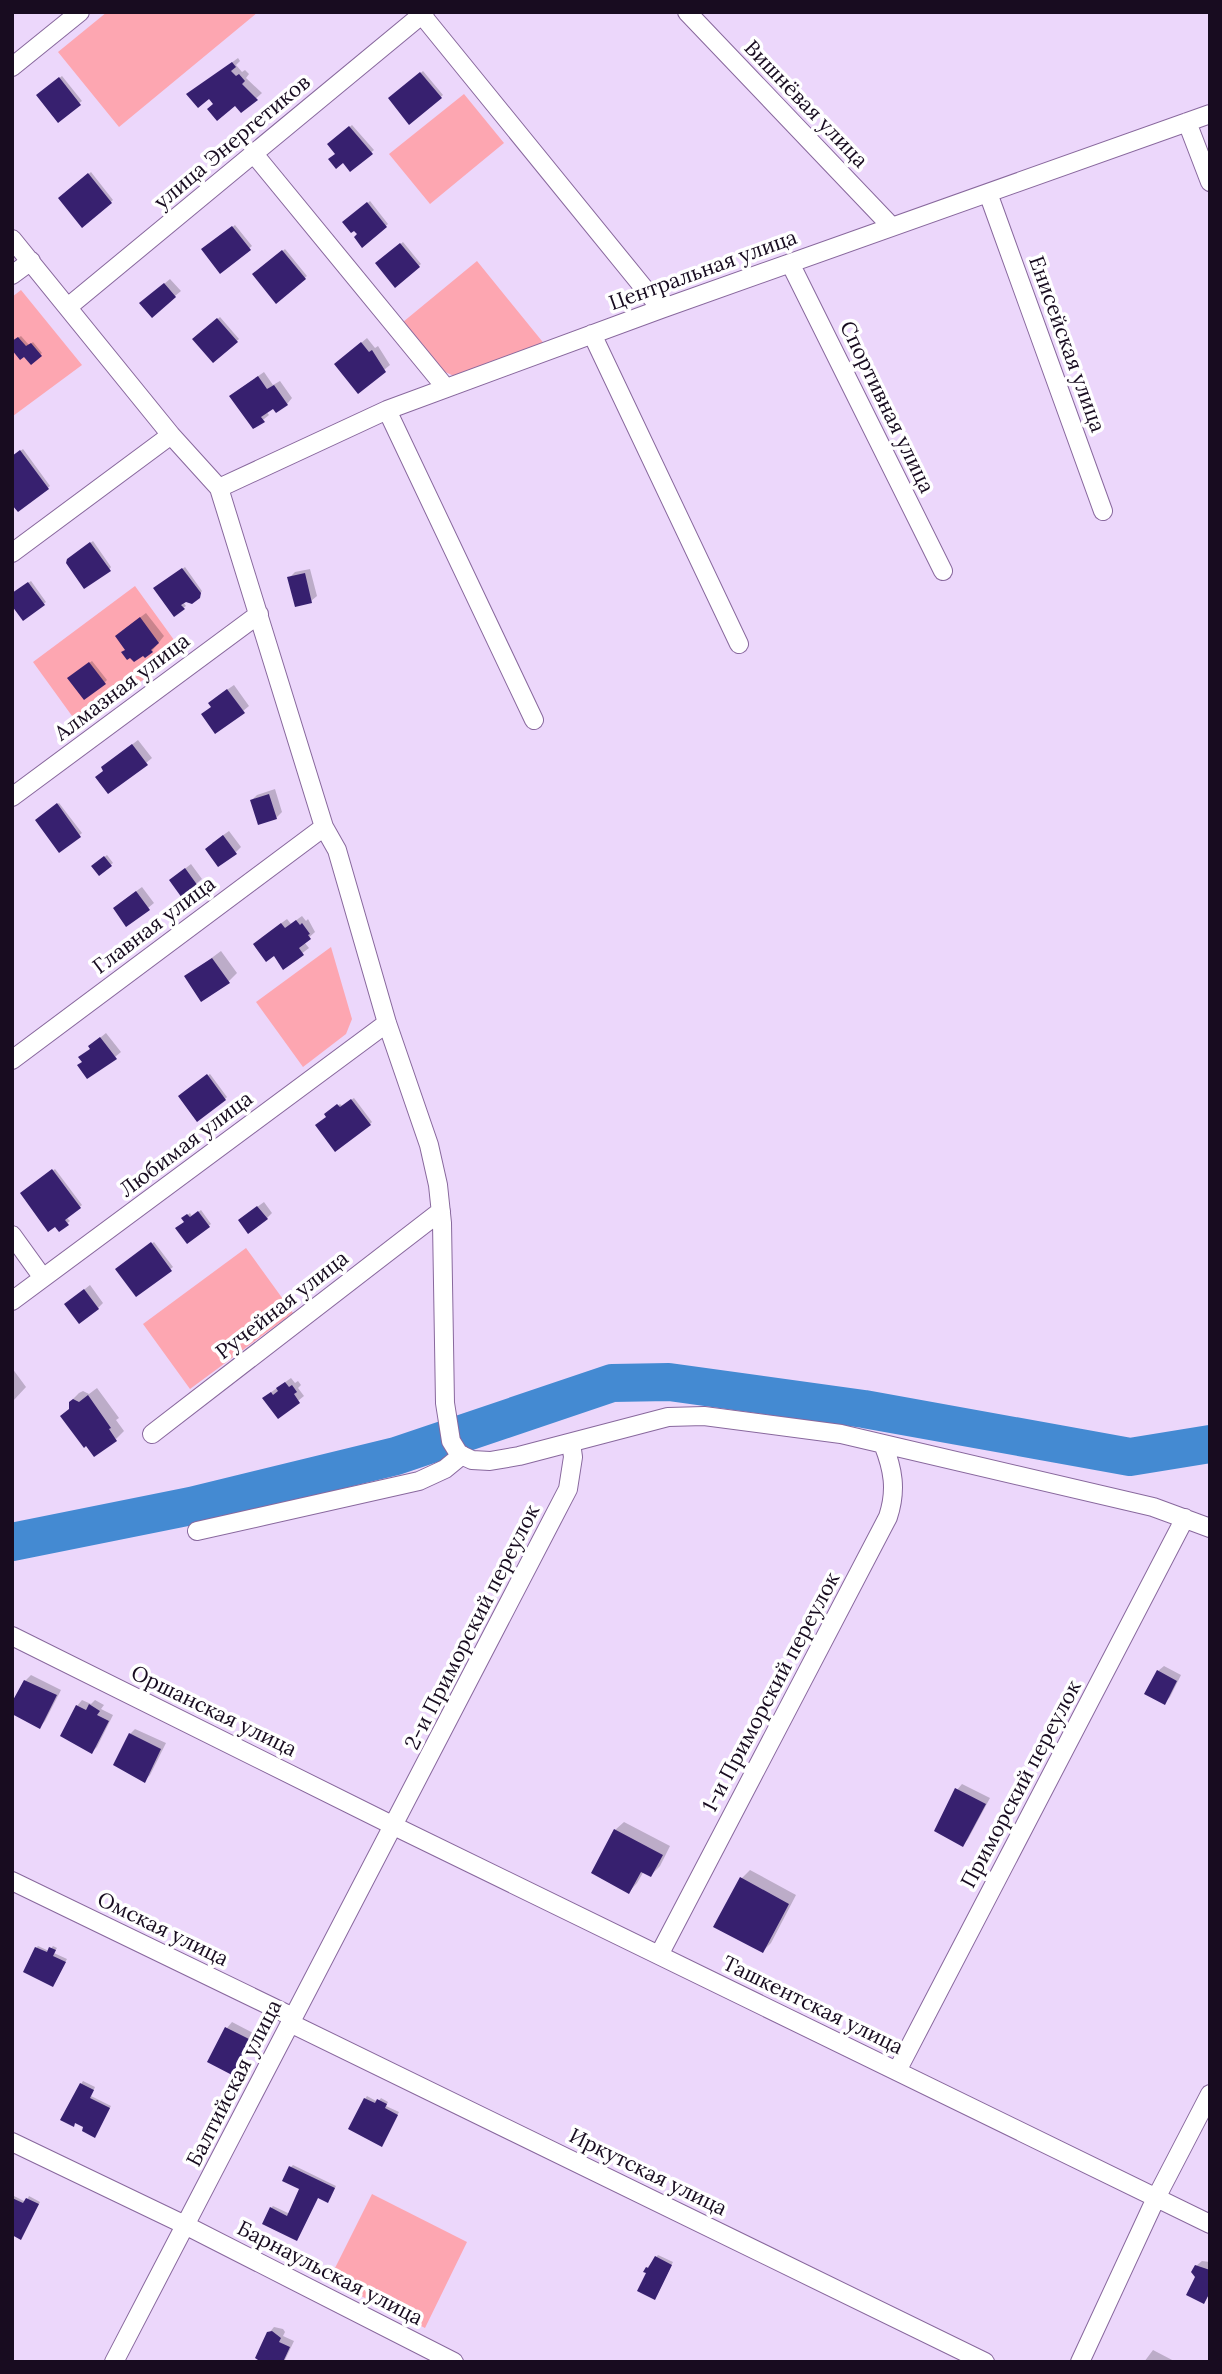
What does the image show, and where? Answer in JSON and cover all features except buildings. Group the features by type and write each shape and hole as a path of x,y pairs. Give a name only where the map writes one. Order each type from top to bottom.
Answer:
{"street":[{"path":"12,67 80,12"},
{"name":"Вишнёвая улица","path":"687,12 892,227"},
{"path":"423,13 661,309"},
{"name":"улица Энергетиков","path":"68,307 423,13"},
{"name":"Центральная улица","path":"219,488 387,410 661,309 1210,114"},
{"path":"1187,122 1210,182"},
{"path":"254,154 446,388"},
{"name":"Енисейская улица","path":"988,193 1103,511"},
{"path":"12,239 171,435 219,488 324,827 337,850 387,1023 429,1145 441,1211 445,1403 454,1441 472,1460 490,1461 668,1418 704,1416 841,1434 1153,1507 1210,1528"},
{"path":"12,275 31,261"},
{"name":"Спортивная улица","path":"790,263 943,571"},
{"path":"592,334 739,644"},
{"path":"387,410 534,720"},
{"path":"12,552 171,435"},
{"name":"Алмазная улица","path":"12,797 259,614"},
{"name":"Главная улица","path":"12,1059 324,827"},
{"name":"Любимая улица","path":"12,1301 387,1023"},
{"name":"Ручейная улица","path":"152,1434 441,1211"},
{"path":"12,1235 43,1278"},
{"path":"197,1531 419,1481 445,1469 454,1441"},
{"name":"2-и Приморский переулок","path":"396,1826 568,1489 573,1457 571,1443"},
{"name":"1-и Приморский переулок","path":"659,1955 888,1517 894,1500 894,1480 891,1462 883,1444"},
{"name":"Приморский переулок","path":"897,2071 1185,1518"},
{"name":"Оршанская улица","path":"12,1636 396,1826"},
{"name":"Ташкентская улица","path":"396,1826 1210,2224"},
{"name":"Балтийская улица","path":"114,2362 396,1826"},
{"name":"Омская улица","path":"12,1881 292,2020"},
{"name":"Иркутская улица","path":"292,2020 985,2362"},
{"path":"1080,2362 1156,2198 1210,2094"},
{"name":"Барнаульская улица","path":"12,2142 186,2225 454,2362"}],"shaded area":[{"path":"107,12 258,12 119,127 58,52"},
{"path":"464,94 504,143 430,204 389,154"},
{"path":"477,261 546,346 458,378 443,371 403,322"},
{"path":"21,290 82,365 13,416 12,297"},
{"path":"135,586 182,651 80,727 33,662"},
{"path":"331,947 352,1019 346,1034 303,1067 256,1002"},
{"path":"246,1248 293,1313 190,1389 143,1324"},
{"path":"372,2194 467,2242 425,2328 329,2280"}],"waterway":[{"path":"12,1542 191,1506 396,1456 612,1383 669,1382 864,1409 1130,1457 1210,1444"}]}
